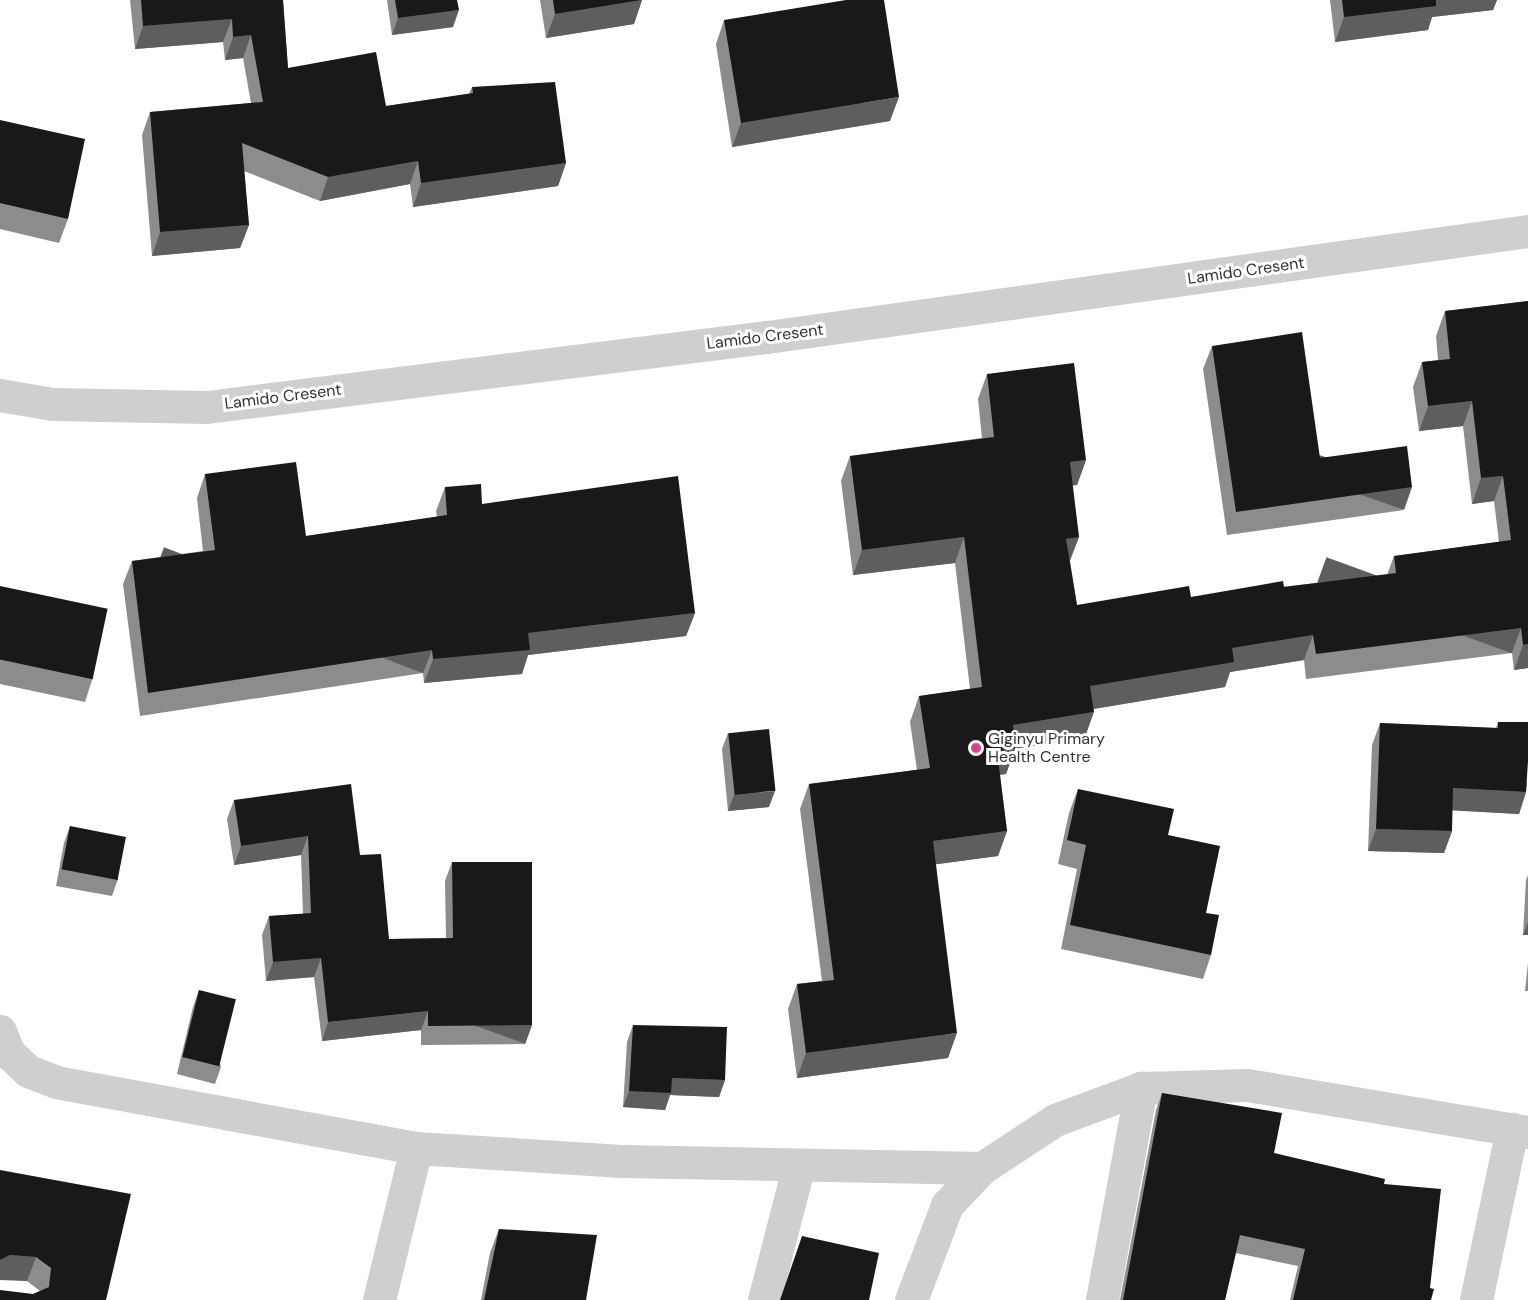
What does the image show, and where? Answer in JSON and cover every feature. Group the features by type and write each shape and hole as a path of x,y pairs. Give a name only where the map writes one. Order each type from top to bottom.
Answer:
{"street":[{"name":"Lamido Cresent","path":"0,395 52,404 207,406 767,337 1528,231"},
{"path":"0,1031 9,1053 28,1071 56,1082 416,1148 622,1161 982,1168"},
{"path":"911,1300 947,1205 982,1168 1055,1120 1141,1088 1247,1085 1520,1130 1476,1300"},
{"path":"1102,1300 1141,1088"},
{"path":"379,1300 416,1148"},
{"path":"764,1300 799,1165"}],"building":[{"path":"141,0 283,0 288,68 376,52 386,106 473,93 472,87 555,82 566,163 421,183 418,161 328,177 242,143 249,225 160,232 150,112 263,102 251,35 233,37 232,19 143,26"},
{"path":"395,0 457,0 459,10 398,18"},
{"path":"553,0 642,0 555,14"},
{"path":"846,0 884,0 899,97 741,123 724,20"},
{"path":"1342,0 1436,0 1436,6 1344,17"},
{"path":"0,120 85,139 68,219 0,203"},
{"path":"1528,301 1528,644 1523,645 1521,628 1316,654 1313,635 1232,648 1234,662 1090,686 1094,712 1013,725 1015,749 997,751 1007,831 933,841 957,1033 806,1053 797,984 834,980 809,784 930,768 919,696 982,687 964,537 862,550 850,456 994,437 987,374 1074,363 1086,460 1070,462 1079,537 1066,539 1077,605 1189,586 1191,597 1283,581 1284,587 1396,573 1394,556 1511,540 1503,476 1481,478 1472,401 1428,406 1422,362 1450,359 1445,311"},
{"path":"1302,332 1320,458 1407,446 1412,487 1236,512 1212,346"},
{"path":"296,462 306,536 447,515 445,487 481,484 482,504 678,476 695,613 528,633 530,650 433,659 432,650 148,693 132,561 215,550 205,474"},
{"path":"0,586 108,609 93,679 0,660"},
{"path":"1498,722 1528,722 1526,792 1453,788 1452,831 1376,829 1380,723 1498,728"},
{"path":"769,729 775,791 735,795 728,733"},
{"path":"351,784 360,855 381,854 389,939 453,938 452,862 532,862 532,1025 428,1026 428,1011 328,1022 321,958 273,962 269,916 311,913 308,836 241,846 234,800"},
{"path":"1078,789 1174,809 1168,835 1220,846 1206,913 1219,915 1211,955 1070,925 1086,845 1067,840"},
{"path":"70,826 126,837 118,880 62,869"},
{"path":"199,990 236,999 219,1066 182,1057"},
{"path":"633,1025 727,1027 725,1080 672,1078 671,1093 629,1091"},
{"path":"1162,1093 1282,1113 1274,1153 1385,1179 1384,1184 1441,1189 1430,1288 1434,1289 1431,1300 1293,1300 1305,1249 1240,1235 1225,1300 1123,1300"},
{"path":"0,1170 131,1194 106,1300 0,1300 0,1290 33,1294 49,1287 51,1268 36,1257 10,1255 0,1260"},
{"path":"499,1229 597,1235 586,1300 484,1300"},
{"path":"802,1236 879,1253 869,1300 780,1300"}],"place":[{"name":"Giginyu Primary Health Centre","path":"976,748"}]}
